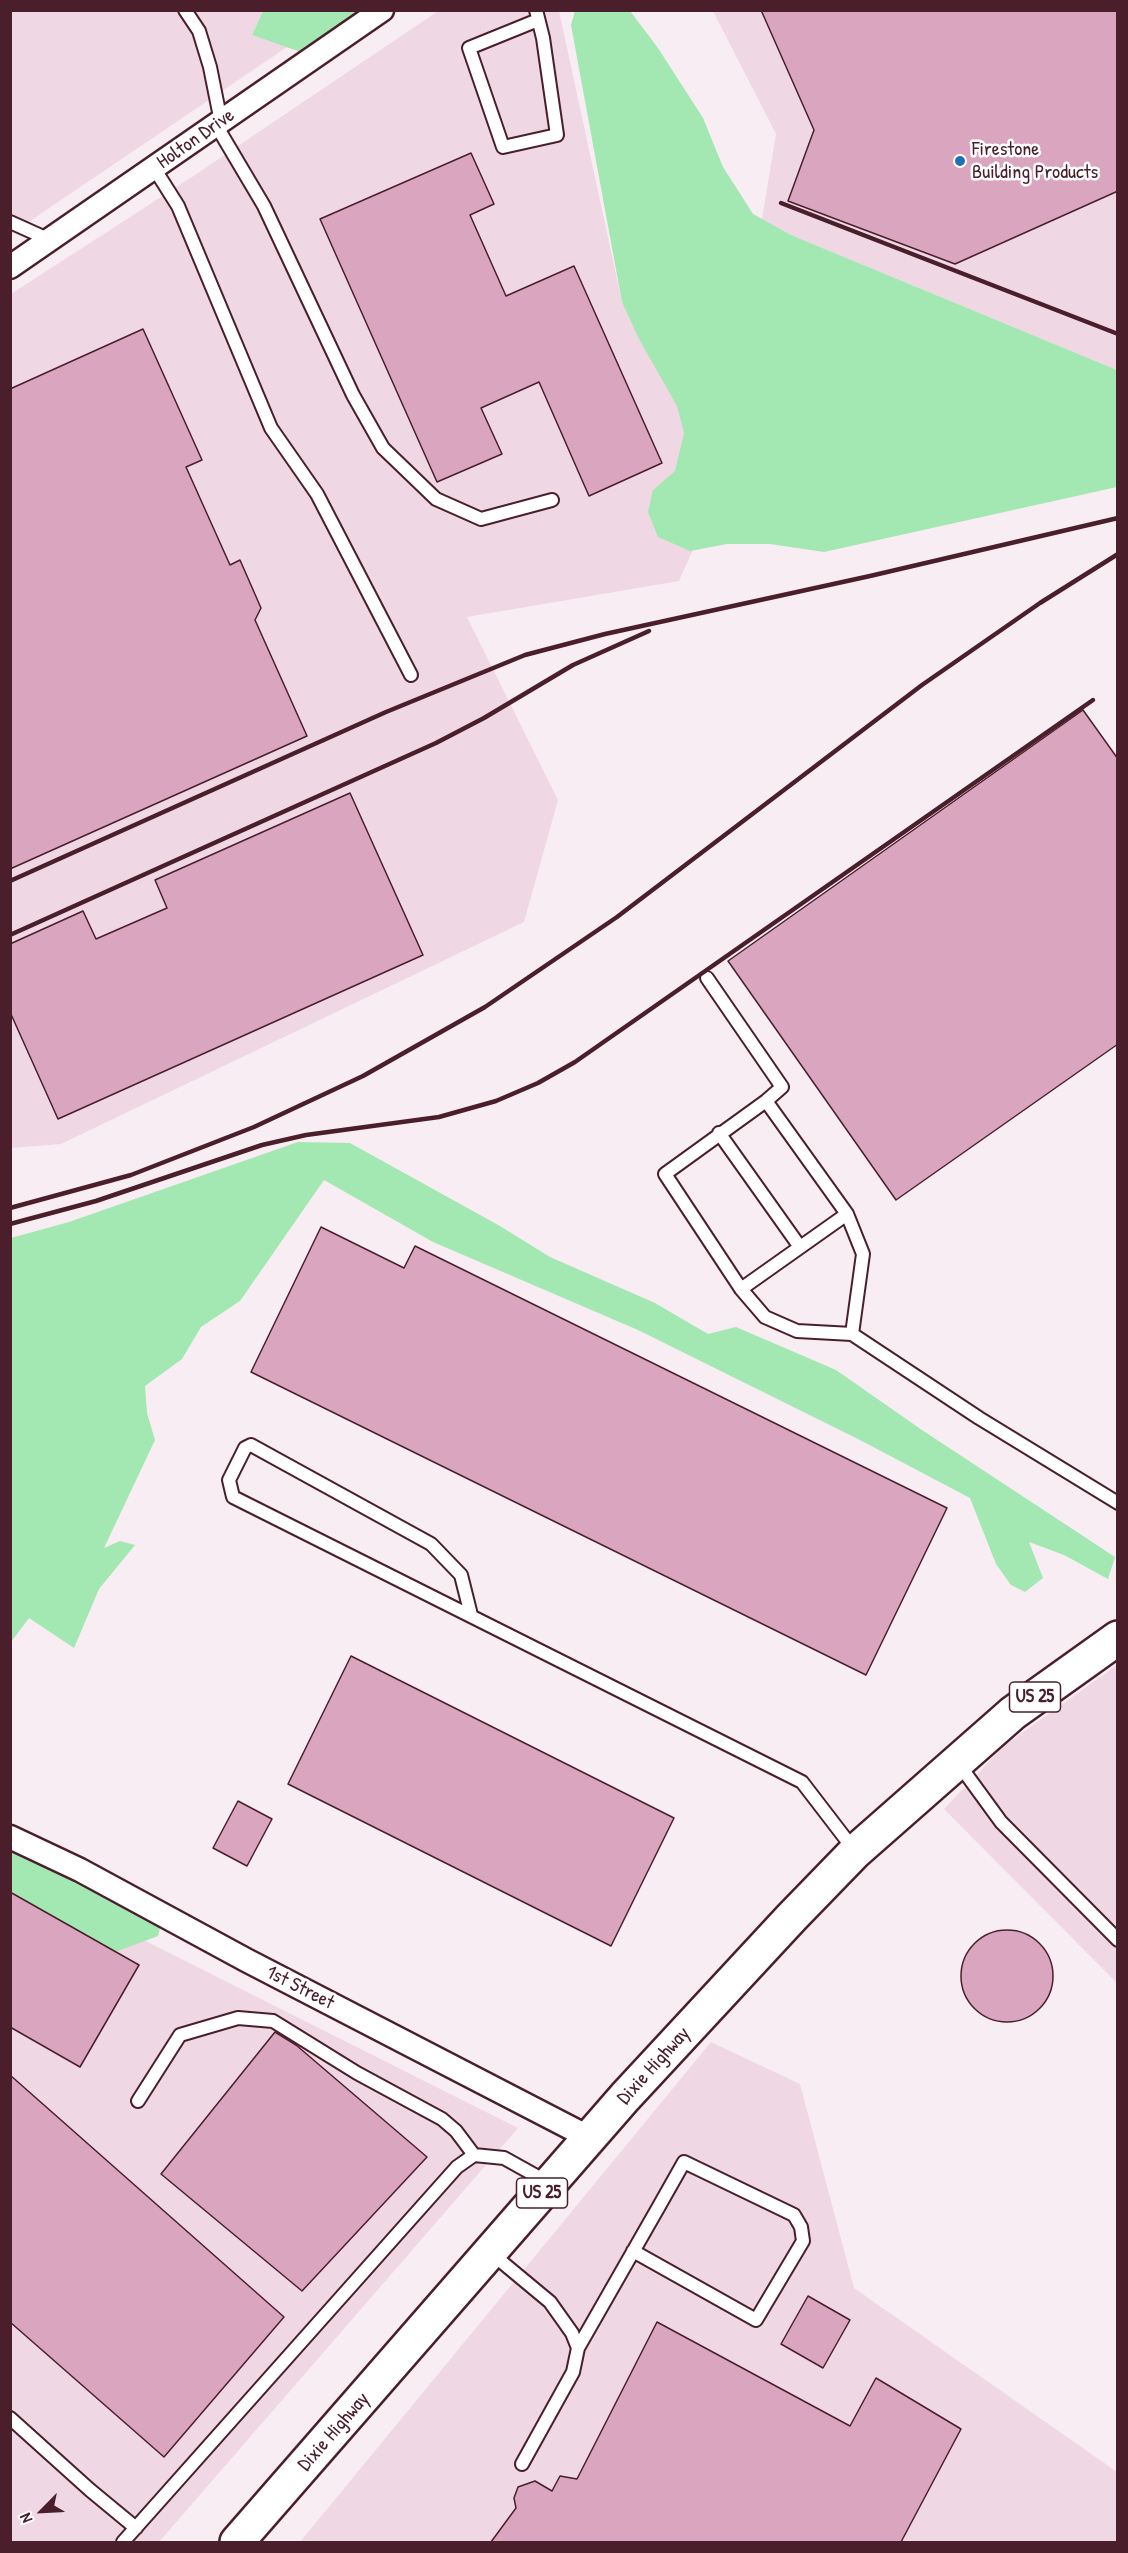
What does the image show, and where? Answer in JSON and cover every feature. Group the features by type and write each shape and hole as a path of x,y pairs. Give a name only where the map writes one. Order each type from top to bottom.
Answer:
{"main road":[{"name":"Dixie Highway","path":"237,2542 590,2138 719,1994 855,1852 1013,1713 1118,1638"}],"street":[{"name":"Holton Drive","path":"10,267 382,10"},
{"name":"1st Street","path":"10,1837 80,1870 246,1960 590,2138"}],"lane":[{"path":"185,10 199,32 210,67 219,123 264,206 353,394 383,448 436,499 481,519 552,500"},
{"path":"537,15 543,38 557,135 503,147 469,48 537,15"},
{"path":"154,168 178,206 271,428 317,494 411,675"},
{"path":"10,222 50,240"},
{"path":"707,978 782,1087 665,1174 741,1288 765,1317 797,1331 852,1334 979,1418 1118,1503"},
{"path":"766,1101 847,1214 863,1254 852,1334"},
{"path":"719,1133 800,1247"},
{"path":"741,1288 847,1214"},
{"path":"471,1615 460,1575 431,1544 251,1445 245,1448 229,1480 233,1497 802,1782 855,1852"},
{"path":"957,1762 1001,1822 1118,1940"},
{"path":"138,2101 180,2034 238,2018 273,2021 357,2073 442,2119 456,2131 474,2155"},
{"path":"123,2542 457,2167 474,2155 504,2158 550,2183"},
{"path":"522,2464 573,2372 578,2348 633,2251 684,2162 794,2215 801,2227 803,2241 756,2320 633,2251"},
{"path":"490,2253 550,2302 572,2333 578,2348"},
{"path":"10,2418 136,2528"}],"shaded area":[{"path":"11,11 263,11 252,35 287,47 11,234"},
{"path":"438,11 559,11 622,302 725,478 679,581 467,617 558,800 524,922 61,1144 11,1148 11,294 198,173"},
{"name":"Firestone Building Products","path":"713,11 1117,11 1117,370 791,235 762,219 776,134"},
{"path":"1117,1665 1117,1983 944,1809 1005,1745"},
{"path":"10,1873 518,2128 159,2542 11,2542"},
{"path":"711,2042 800,2084 854,2288 1117,2472 1117,2542 300,2542"}],"green space":[{"path":"263,11 382,11 315,57 252,35"},
{"path":"575,11 630,11 658,48 703,118 723,167 753,214 791,235 1117,370 1117,487 824,552 770,544 727,544 690,551 658,537 648,512 653,490 675,471 684,433 677,406 639,339 622,302 571,25"},
{"path":"298,1142 350,1143 500,1226 550,1257 655,1303 708,1334 736,1327 836,1370 922,1430 1115,1557 1108,1579 1064,1555 1029,1542 1043,1578 1025,1592 1011,1585 996,1564 970,1498 858,1439 638,1330 433,1242 324,1180 240,1301 201,1327 182,1359 145,1386 147,1413 155,1440 104,1548 120,1541 135,1545 99,1589 74,1648 29,1618 11,1642 11,1238 69,1222"},
{"path":"10,1837 163,1915 158,1936 115,1952 11,1892"}],"building":[{"name":"Firestone Building Products","path":"761,10 1118,10 1118,191 955,264 788,201 814,130"},
{"path":"471,153 494,204 470,215 506,296 574,266 662,463 589,496 539,382 481,408 502,454 437,482 320,219"},
{"path":"143,329 202,460 186,467 230,565 240,560 261,608 255,620 307,736 10,869 10,389"},
{"path":"1083,710 1118,759 1118,1044 896,1200 728,961"},
{"path":"350,793 423,955 58,1119 10,1012 10,944 83,911 96,939 167,908 155,880"},
{"path":"321,1227 404,1268 415,1246 947,1508 866,1675 251,1372"},
{"path":"351,1656 674,1818 611,1946 288,1784"},
{"path":"238,1801 272,1819 247,1866 213,1848"},
{"path":"10,1892 139,1965 80,2067 10,2027"},
{"path":"1007,1930 1024,1934 1039,1944 1049,1959 1053,1976 1049,1993 1039,2008 1024,2018 1007,2022 990,2018 975,2008 965,1993 961,1976 965,1959 975,1944 990,1934"},
{"path":"275,2032 296,2045 427,2157 302,2291 161,2174"},
{"path":"10,2075 284,2317 164,2457 10,2322"},
{"path":"808,2296 850,2320 823,2368 781,2344"},
{"path":"657,2322 850,2426 876,2378 961,2429 901,2542 491,2542 516,2508 514,2498 518,2487 535,2481 552,2491 560,2476 577,2479"}],"railway":[{"path":"781,203 1118,334"},
{"path":"10,881 386,712 525,655 605,634 870,576 1118,518"},
{"path":"10,1208 131,1175 254,1127 363,1076 485,1007 617,917 922,685 1040,603 1118,554"},
{"path":"10,935 436,743 484,718 573,665 649,631"},
{"path":"10,1224 96,1201 262,1145 306,1135 439,1117 496,1101 538,1083 575,1062 1093,700"}],"place":[{"name":"Firestone Building Products","path":"960,161"}]}
